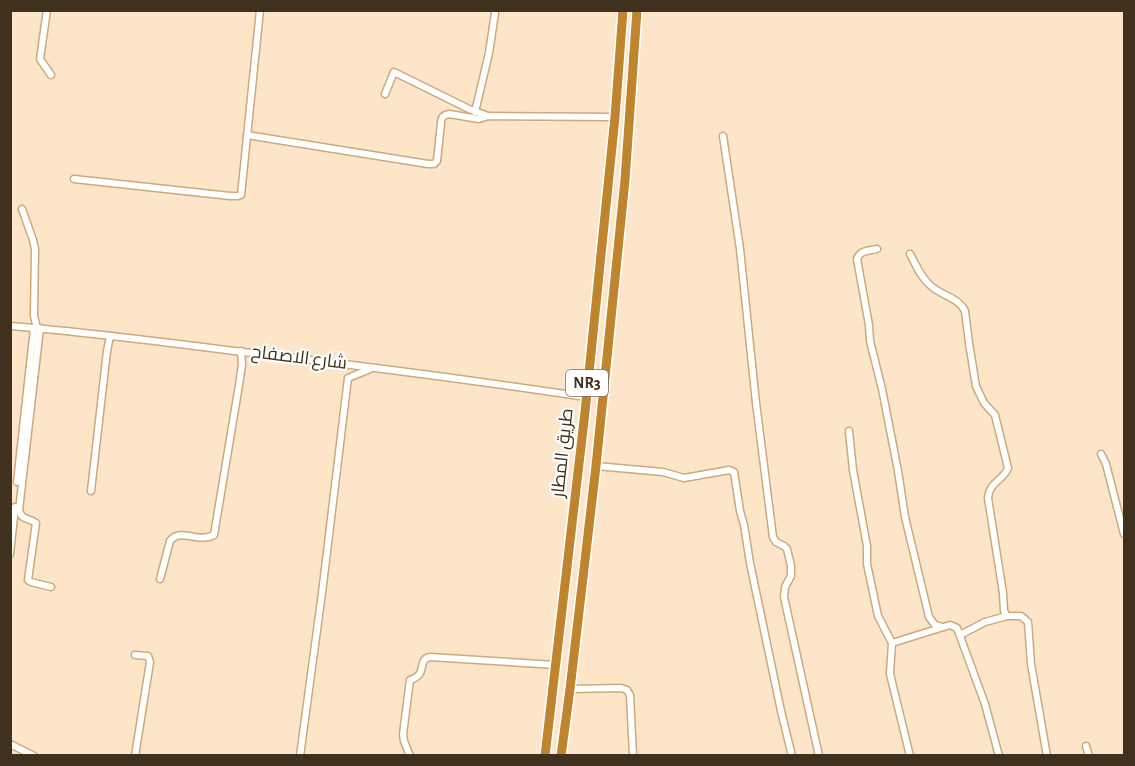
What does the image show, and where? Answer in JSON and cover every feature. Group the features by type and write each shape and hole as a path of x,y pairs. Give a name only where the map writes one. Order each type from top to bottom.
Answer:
{"highway":[{"name":"طريق المطار","path":"545,756 586,397 615,117 623,10"},
{"name":"طريق المطار","path":"561,756 596,466 625,180 637,10"}],"street":[{"path":"47,10 40,59 51,75"},
{"path":"74,179 238,196 242,193 260,10"},
{"path":"475,112 489,53 494,10"},
{"path":"386,94 394,72 475,112 488,116 615,117"},
{"path":"248,135 434,164 437,161 441,118 444,115 479,119 488,116"},
{"path":"723,136 740,249 766,494 773,537 776,542 787,549 791,566 791,576 785,587 784,597 819,756"},
{"path":"22,209 35,249 34,316 37,328 19,510 20,515 36,523 28,580 51,587"},
{"path":"877,249 861,252 857,259 870,341 882,389 905,517 929,617 935,625 942,627"},
{"path":"910,254 929,285 958,301 964,307 976,387 996,419 1008,468 991,487 988,498 1004,611 1007,616"},
{"name":"شارع الاصفاح","path":"10,326 241,351 586,397"},
{"path":"10,554 37,328"},
{"path":"91,491 105,361 110,336"},
{"path":"160,579 173,537 178,535 203,538 214,535 239,386 241,351"},
{"path":"300,756 348,378 373,368"},
{"path":"849,431 867,546 867,564 878,616 892,643 890,674 910,756"},
{"path":"1101,454 1106,464 1125,534"},
{"path":"596,466 663,472 684,478 729,470 735,472 750,563 792,756"},
{"path":"960,635 985,622 1007,616 1021,616 1028,622 1031,664 1047,756"},
{"path":"892,643 942,627 955,626 985,704 999,756"},
{"path":"135,655 148,656 150,660 135,756"},
{"path":"410,756 403,734 410,680 421,673 425,658 556,665"},
{"path":"570,689 621,688 628,691 633,756"},
{"path":"10,744 34,756"},
{"path":"1086,746 1089,756"}]}
